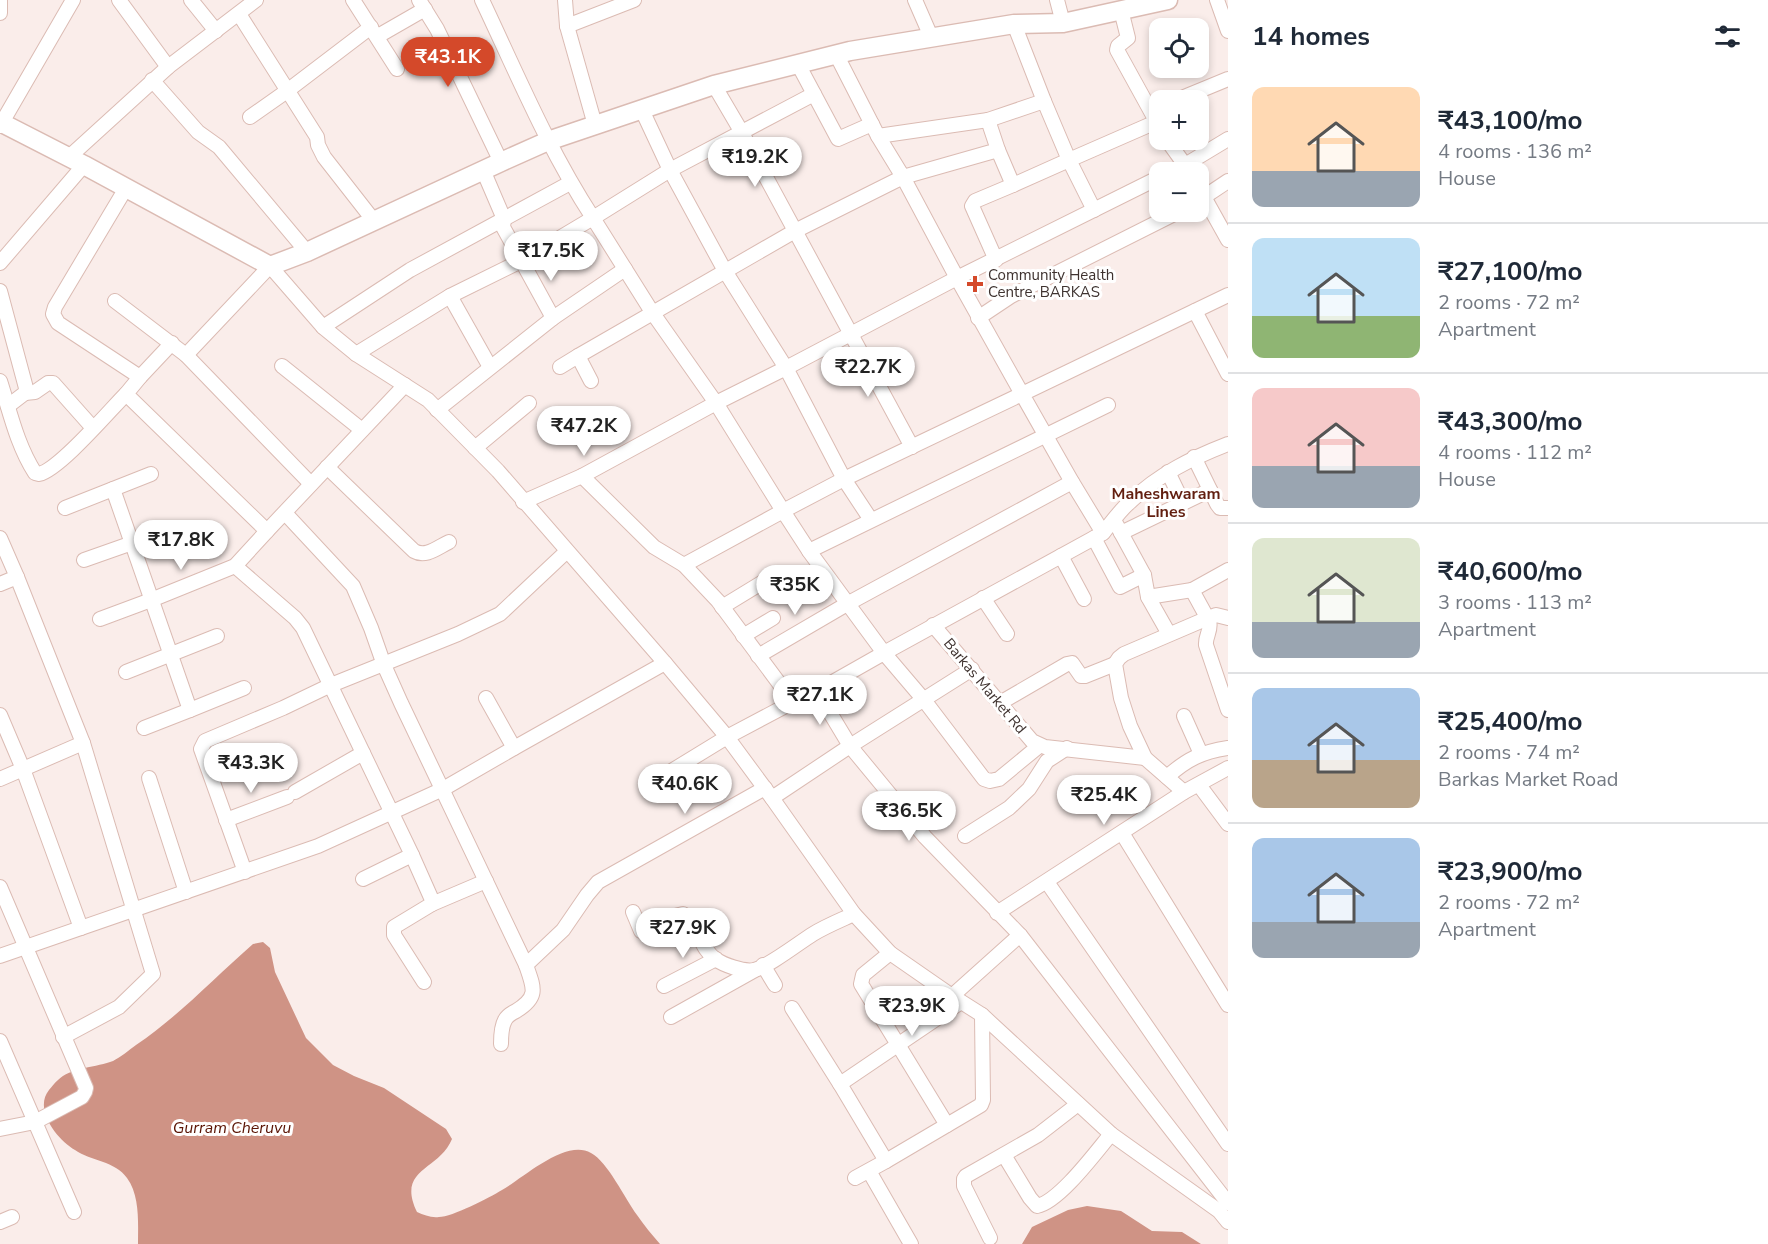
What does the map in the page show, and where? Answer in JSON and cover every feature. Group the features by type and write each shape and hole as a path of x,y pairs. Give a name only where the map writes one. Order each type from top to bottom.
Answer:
{"street":[{"path":"73,0 1,124 76,161 270,266 323,327 356,354 428,400 498,471 727,738 769,793 854,914 890,953 956,999 982,1014 1112,1134 1226,1210"},
{"path":"119,0 168,67"},
{"path":"191,0 216,31"},
{"path":"0,263 76,161 152,80 256,0"},
{"path":"353,0 397,69"},
{"path":"482,0 570,183 652,312 716,403 809,551 847,604 984,779 990,781 999,779 1040,746"},
{"path":"565,0 567,26 595,125"},
{"path":"567,26 634,0"},
{"path":"915,0 932,39"},
{"path":"1058,0 1062,23"},
{"path":"186,355 270,266 307,252 548,141 714,85 836,54 1014,24 1062,23 1168,0"},
{"path":"1217,0 1228,31"},
{"path":"0,1 0,13"},
{"path":"250,117 374,32 422,4 437,28 501,162"},
{"path":"1121,10 1128,38 1117,50 1149,105"},
{"path":"239,14 318,137 318,145 324,157 374,221"},
{"path":"1014,24 1044,100 1094,210"},
{"path":"836,54 978,318 1071,482 1099,535 1120,586 1144,575"},
{"path":"798,64 838,139 875,130 988,120 1044,100"},
{"path":"1201,90 1228,79"},
{"path":"152,80 198,132 219,147 307,252"},
{"path":"714,85 912,447"},
{"path":"356,354 450,296 521,261 670,170 814,94"},
{"path":"642,110 670,170 725,271 786,368 844,478 871,520"},
{"path":"988,120 1013,185"},
{"path":"996,260 973,209 975,201 1070,160 1149,120"},
{"path":"1197,162 1228,139"},
{"path":"560,367 795,231 903,177 998,150"},
{"path":"483,170 504,219 503,227 553,318"},
{"path":"1209,190 1228,181"},
{"path":"523,502 582,476 716,403 957,278 1149,182"},
{"path":"323,327 410,270 570,183"},
{"path":"126,188 53,314 58,323 140,377"},
{"path":"1209,209 1228,239"},
{"path":"978,318 1011,296 1158,222"},
{"path":"437,410 553,318 625,269"},
{"path":"0,291 25,384 25,393"},
{"path":"684,565 844,478 1228,295"},
{"path":"450,296 490,367"},
{"path":"115,301 186,355 311,484"},
{"path":"1195,311 1228,374"},
{"path":"0,381 20,444 35,473 39,474 50,469 93,428 172,343"},
{"path":"578,356 591,381"},
{"path":"282,366 362,430"},
{"path":"8,406 25,393 35,392 48,383 53,384 93,428"},
{"path":"100,619 235,566 405,385"},
{"path":"126,394 267,531"},
{"path":"475,448 529,403"},
{"path":"809,551 1108,405"},
{"path":"1117,526 1129,502 1168,472 1194,457 1228,444"},
{"path":"1194,457 1220,508 1228,508"},
{"path":"327,467 419,554 425,554 449,542"},
{"path":"1168,472 1183,503"},
{"path":"65,508 151,474"},
{"path":"582,476 654,547 684,565 722,607 793,702"},
{"path":"758,656 847,604 1071,482"},
{"path":"113,489 190,710"},
{"path":"646,786 727,738 818,691 933,625 1099,535 1117,526 1183,503 1210,490"},
{"path":"285,513 353,586 384,665 526,965 533,992 530,1001 505,1019 501,1031 501,1044"},
{"path":"1117,526 1144,575 1148,597 1169,634"},
{"path":"84,560 172,529"},
{"path":"0,538 83,743 153,974 119,1007 63,1037"},
{"path":"245,872 201,749 205,741 500,614 566,552"},
{"path":"1061,556 1084,599"},
{"path":"235,566 295,618 303,628 393,813 432,904"},
{"path":"1148,597 1192,590 1228,570"},
{"path":"0,584 17,577"},
{"path":"722,607 763,582"},
{"path":"1192,590 1211,626 1205,641 1207,652 1228,710"},
{"path":"983,598 1006,634"},
{"path":"1000,703 1067,664 1072,663 1081,676 1085,676 1115,664 1124,654 1208,618 1216,615 1228,618"},
{"path":"743,636 773,618"},
{"name":"Barkas Market Rd","path":"933,625 1032,741 1040,746 1145,758"},
{"path":"126,672 217,636"},
{"path":"0,956 318,846 393,813 443,789 664,663"},
{"path":"1115,664 1121,698 1130,726 1145,758 1184,792"},
{"path":"526,965 563,930 598,882 769,793 850,746 972,669"},
{"path":"144,728 244,688"},
{"path":"818,691 850,746 925,837 1020,935 1226,1210"},
{"path":"486,698 514,747"},
{"path":"0,715 23,769 81,928"},
{"path":"1184,716 1201,754"},
{"path":"0,779 83,743"},
{"path":"966,836 1009,808 1029,789 1047,761 1067,748"},
{"path":"1167,777 1184,762 1201,754 1228,748"},
{"path":"226,820 291,795 363,753"},
{"path":"997,912 1184,792 1228,768"},
{"path":"149,778 186,892"},
{"path":"1199,785 1228,824"},
{"path":"1122,833 1228,1005"},
{"path":"363,879 412,855"},
{"path":"424,982 394,935 394,927 432,904 486,880"},
{"path":"1047,882 1228,1144"},
{"path":"0,887 24,948 86,1088 82,1097 35,1122 0,1129"},
{"path":"633,912 641,931 683,914 716,959 740,969 759,968 775,985"},
{"path":"671,1017 759,968 816,932 854,914"},
{"path":"840,1084 898,1045 956,999 1020,935"},
{"path":"890,953 863,975 861,979 863,988 947,1125"},
{"path":"664,986 716,959"},
{"path":"792,1008 886,1161"},
{"path":"855,1178 981,1105 982,1014"},
{"path":"0,1041 75,1212"},
{"path":"990,1238 964,1186 964,1179 971,1172 1038,1135 1078,1104"},
{"path":"1004,1155 1030,1198 1037,1206 1043,1205 1061,1191 1112,1134"},
{"path":"869,1171 911,1244"}],"water":[{"name":"Gurram Cheruvu","path":"263,942 270,948 275,972 306,1038 333,1065 384,1088 446,1129 452,1139 446,1150 415,1178 412,1198 417,1212 433,1217 452,1214 496,1193 557,1155 581,1150 591,1153 604,1164 637,1215 660,1244 138,1244 136,1201 127,1178 116,1168 81,1154 68,1145 50,1124 44,1106 45,1098 49,1090 63,1076 76,1070 113,1061 152,1034 253,944"},
{"path":"1087,1206 1121,1211 1152,1231 1182,1232 1201,1244 1022,1244 1032,1227 1068,1210"}],"place":[{"name":"Community Health Centre, BARKAS","path":"975,284"}],"district":[{"name":"Maheshwaram Lines","path":"1166,503"}]}
